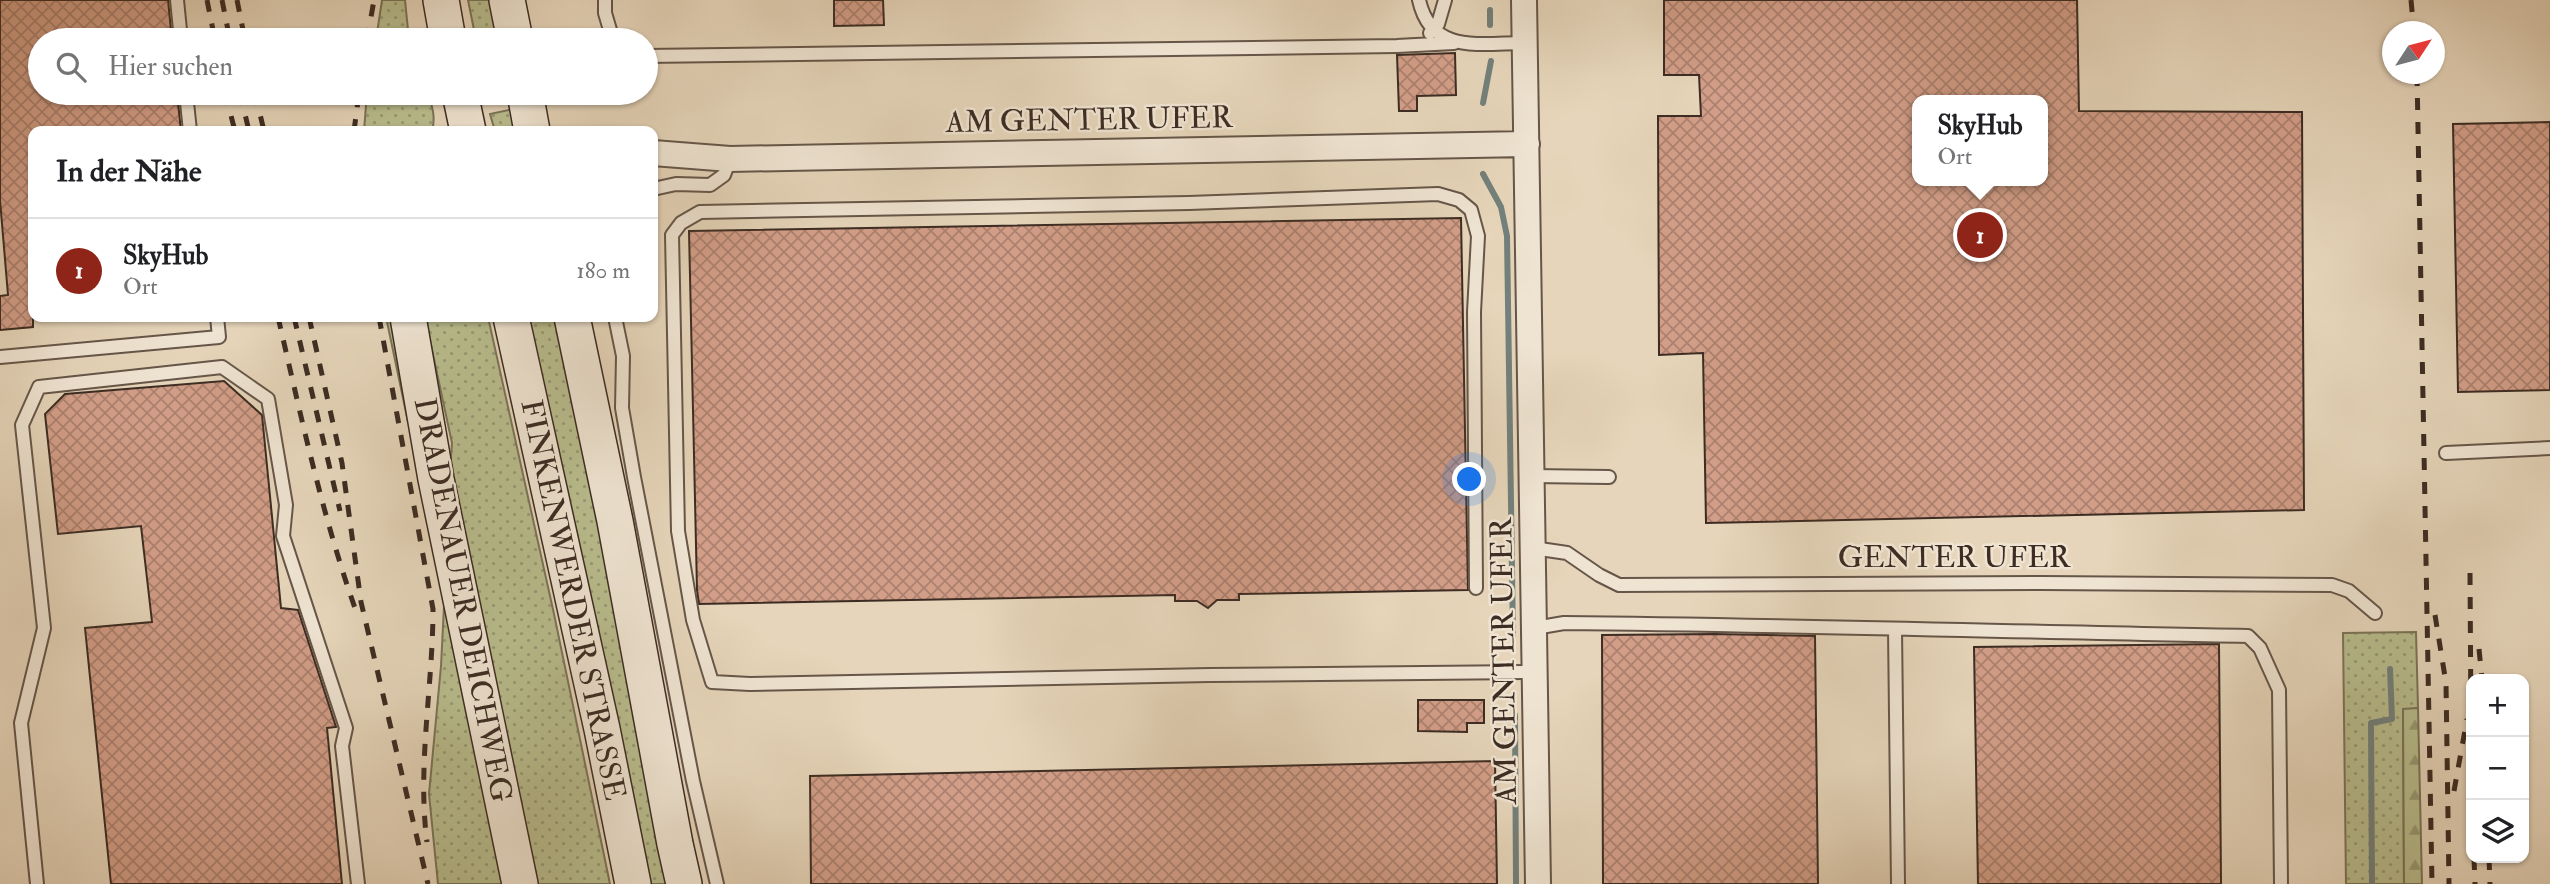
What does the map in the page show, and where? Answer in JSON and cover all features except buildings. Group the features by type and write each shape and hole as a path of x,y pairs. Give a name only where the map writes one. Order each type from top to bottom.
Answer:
{"main road":[{"path":"441,0 446,28"},
{"path":"507,0 513,28"},
{"path":"447,126 450,105"},
{"path":"463,105 467,126"},
{"path":"527,105 531,126"},
{"name":"DRADENAUER DEICHWEG","path":"409,322 436,480 520,884"},
{"name":"FINKENWERDER STRASSE","path":"512,322 634,884"},
{"name":"FINKENWERDER STRASSE","path":"573,322 615,521 684,884"}],"street":[{"name":"AM GENTER UFER","path":"1524,0 1538,884"},
{"name":"AM GENTER UFER","path":"658,153 730,159 1527,144"}],"lane":[{"path":"177,0 180,28"},
{"path":"605,0 609,28"},
{"path":"1419,0 1421,10 1434,30 1442,38 1454,43"},
{"path":"1397,46 1434,30 1444,11 1445,0"},
{"path":"658,56 1525,43"},
{"path":"187,105 189,126"},
{"path":"658,188 676,184 710,185 724,175 730,159"},
{"path":"1476,588 1474,312 1478,236 1471,210 1459,200 1438,194 1189,203 700,212 681,223 672,234 678,531 694,620 712,682 750,684 1536,672"},
{"path":"0,357 219,337 218,322"},
{"path":"616,322 623,356 622,408 634,477 717,884"},
{"path":"37,884 21,723 44,628 22,425 39,387 222,367 268,399 286,505 283,536 346,728 342,746 358,884"},
{"path":"2446,453 2550,449"},
{"path":"1532,476 1609,477"},
{"name":"GENTER UFER","path":"1533,548 1567,553 1619,585 2332,585 2350,591 2375,613"},
{"path":"1535,628 1577,623 1777,624 2248,636 2260,648 2279,690 2281,884"},
{"path":"1895,629 1898,884"}],"green space":[{"path":"382,0 405,0 408,28 378,28"},
{"path":"468,0 492,0 498,28 474,28"},
{"path":"366,105 431,105 434,116 433,126 364,126"},
{"path":"514,109 515,126 494,126 490,114"},
{"path":"387,322 391,322 412,421 408,422"},
{"path":"426,322 489,322 610,884 530,884 449,481 452,443"},
{"path":"527,322 559,322 671,884 645,884"},
{"path":"445,586 506,884 438,884 429,794 441,666"},
{"path":"2416,632 2418,708 2403,710 2404,884 2346,884 2343,633"},
{"path":"2418,708 2422,884 2404,884 2403,709"}],"waterway":[{"path":"1490,10 1490,25"},
{"path":"1483,103 1491,61"},
{"path":"1483,174 1501,207 1507,236 1513,637"},
{"path":"2372,884 2371,723 2392,719 2390,669"},
{"path":"1515,715 1516,884"}],"railway":[{"path":"207,0 213,28"},
{"path":"222,0 228,28"},
{"path":"237,0 243,28"},
{"path":"369,28 374,0"},
{"path":"2411,0 2413,21"},
{"path":"2417,84 2432,884"},
{"path":"228,105 234,126"},
{"path":"243,105 248,126"},
{"path":"258,105 263,126"},
{"path":"355,126 357,105"},
{"path":"279,322 322,502 356,611"},
{"path":"295,322 340,511"},
{"path":"310,322 342,463 361,602 428,884"},
{"path":"380,322 433,609 424,784 427,842"},
{"path":"2470,573 2471,674"},
{"path":"2435,615 2446,683 2449,884"},
{"path":"2479,649 2482,674"},
{"path":"2454,791 2466,725"},
{"path":"2474,863 2475,884"},
{"path":"2489,863 2490,884"}],"place":[{"name":"SkyHub","path":"1980,235"}]}
